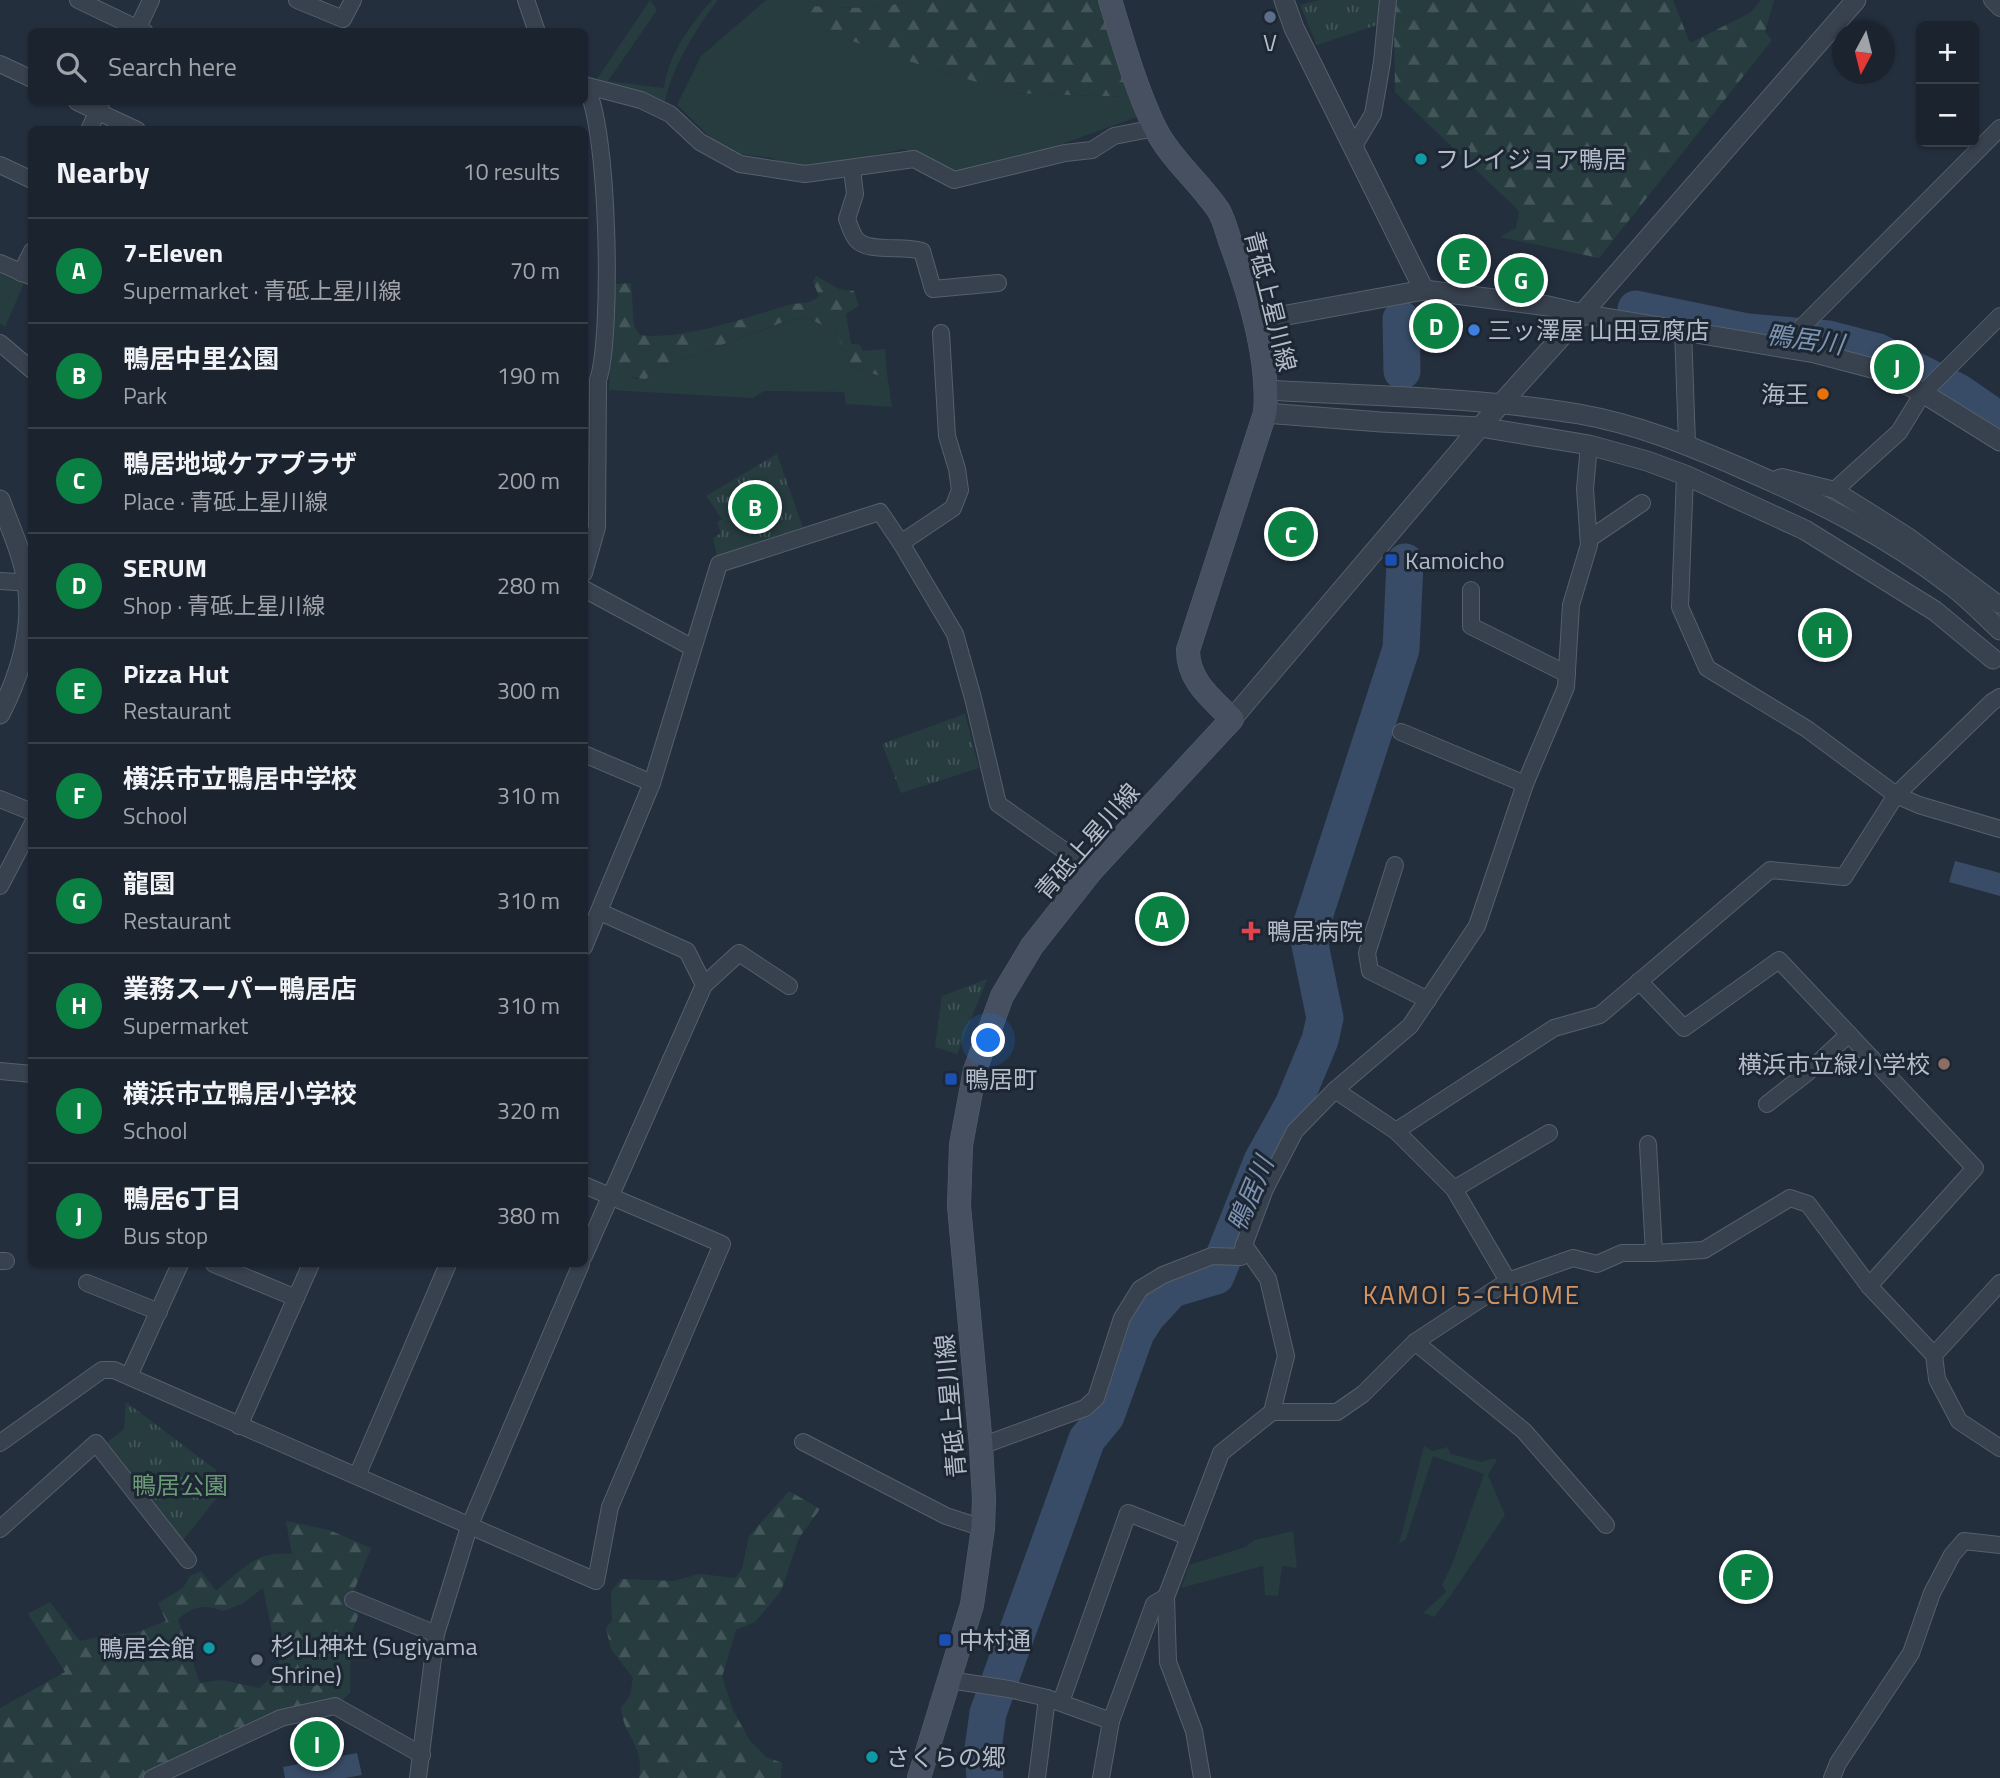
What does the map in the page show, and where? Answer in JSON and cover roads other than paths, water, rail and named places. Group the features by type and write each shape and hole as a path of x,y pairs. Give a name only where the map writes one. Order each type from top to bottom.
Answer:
{"main road":[{"name":"青砥上星川線","path":"919,1778 972,1605 983,1528 981,1446 959,1206 961,1145 972,1083 1002,996 1032,946 1092,870 1232,719 1197,684 1188,665 1188,650 1266,402 1254,321 1241,270 1220,213 1178,164 1155,128 1133,72 1110,0"}],"street":[{"path":"78,0 136,28"},
{"path":"141,28 151,0"},
{"path":"297,0 343,19 352,0"},
{"path":"526,0 536,28"},
{"path":"1284,0 1294,28 1424,290"},
{"path":"1354,146 1373,114 1382,62 1388,0"},
{"path":"1232,719 1480,427 1856,0"},
{"path":"1992,0 2000,8"},
{"path":"0,64 28,77"},
{"path":"588,86 641,100 670,114 700,142 740,164 805,174 915,159 954,180 1065,153 1092,150 1114,136 1155,128"},
{"path":"588,90 592,96 599,131 606,301 603,367 591,380 597,527 588,559"},
{"path":"91,126 100,106 131,126"},
{"path":"1789,348 1797,332 2000,128"},
{"path":"0,165 28,178"},
{"path":"852,169 855,194 847,219 856,239 867,247 911,247 922,251 933,289 998,283"},
{"path":"0,263 26,275"},
{"path":"1254,321 1424,290 1548,306 1789,348 1876,369 1923,393 2000,442"},
{"path":"1835,489 1899,432 1923,393 2000,316"},
{"path":"1683,330 1687,444"},
{"path":"901,543 953,508 960,490 947,436 941,333"},
{"path":"0,343 28,367"},
{"path":"1266,402 1503,404 1602,419 1687,444 1832,510 1902,551 1955,588 2000,631"},
{"path":"1266,402 1381,422 1480,427 1588,445 1647,461 1685,475 1805,530 1935,611 1993,659"},
{"path":"1239,1251 1265,1189 1295,1131 1335,1090 1410,1026 1477,926 1525,784 1566,687 1571,605 1589,545 1585,489 1588,445"},
{"path":"1685,475 1680,607 1707,668 1807,729 1896,795 1919,805 2000,829"},
{"path":"1771,481 1782,477 1835,489 1908,536 2000,605"},
{"path":"0,500 28,579"},
{"path":"1589,539 1642,503"},
{"path":"588,938 652,783 719,564 880,512 955,634 998,804 1092,870"},
{"path":"0,581 28,583"},
{"path":"1471,590 1471,626 1567,674"},
{"path":"588,591 693,648"},
{"path":"0,714 22,664 28,619"},
{"path":"1396,1131 1554,1028 1600,1014 1770,870 1844,877 1896,795 2000,697"},
{"path":"1401,732 1525,784"},
{"path":"588,756 652,783"},
{"path":"0,799 28,810"},
{"path":"0,886 28,833"},
{"path":"1395,866 1367,953 1370,971 1428,1000"},
{"path":"600,912 687,951 704,985"},
{"path":"588,1247 704,985 739,953 789,986"},
{"path":"1639,981 1684,1028 1779,960 1975,1168 1869,1286"},
{"path":"1767,1104 1807,1073 1849,1034"},
{"path":"0,1071 28,1074"},
{"path":"1335,1090 1396,1131 1454,1189 1508,1281"},
{"path":"1454,1189 1549,1133"},
{"path":"1648,1144 1654,1254"},
{"path":"0,1443 102,1370 114,1370 596,1581 610,1507 722,1244 588,1187"},
{"path":"1272,1412 1337,1412 1363,1394 1415,1342 1508,1281 1573,1258 1597,1264 1622,1253 1654,1254 1704,1250 1790,1198 1808,1204 1869,1286 1934,1355 1937,1380 1959,1421 2000,1448"},
{"path":"981,1446 1085,1408 1096,1398 1122,1318 1140,1289 1163,1275 1212,1256 1239,1251"},
{"path":"1202,1778 1194,1731 1168,1662 1166,1597 1221,1452 1272,1412 1286,1356 1268,1279 1239,1251"},
{"path":"129,1376 179,1267"},
{"path":"221,1267 296,1298"},
{"path":"239,1426 310,1267"},
{"path":"357,1476 447,1267"},
{"path":"418,1778 436,1634 469,1527 580,1267"},
{"path":"87,1283 159,1312"},
{"path":"1934,1355 2000,1283"},
{"path":"1415,1342 1524,1431 1606,1525"},
{"path":"803,1442 946,1516 983,1528"},
{"path":"0,1529 96,1443 188,1560"},
{"path":"1037,1778 1054,1700 1128,1513 1189,1538"},
{"path":"1832,1778 1838,1763 1911,1653 1932,1593 1952,1555 1964,1541 2000,1545"},
{"path":"1101,1778 1111,1721 1154,1604 1166,1597"},
{"path":"353,1600 436,1634"},
{"path":"949,1681 1009,1689 1054,1700 1111,1721"},
{"path":"152,1778 281,1718 335,1706 422,1755"}],"water":[{"path":"1955,861 2000,873 2000,896 1949,882"},
{"path":"357,1753 362,1775 345,1778 285,1778 283,1767"}],"waterway":[{"name":"鴨居川","path":"1636,309 1748,332 1828,339 1878,352 1958,392 2000,421"},
{"name":"鴨居川","path":"1401,319 1402,371"},
{"name":"鴨居川","path":"985,1778 983,1749 988,1713 1087,1439 1106,1416 1136,1333 1147,1316 1172,1289 1216,1276 1262,1161 1293,1105 1320,1040 1325,1018 1308,935 1401,649 1405,562"}],"place":[{"name":"V","path":"1270,17"},
{"name":"フレイジョア鴨居","path":"1421,159"},
{"name":"Pizza Hut","path":"1464,261"},
{"name":"龍園","path":"1521,280"},
{"name":"SERUM","path":"1436,326"},
{"name":"三ッ澤屋 山田豆腐店","path":"1474,330"},
{"name":"鴨居6丁目","path":"1897,367"},
{"name":"海王","path":"1823,394"},
{"name":"鴨居中里公園","path":"755,507"},
{"name":"鴨居地域ケアプラザ","path":"1291,534"},
{"name":"Kamoicho","path":"1391,560"},
{"name":"業務スーパー鴨居店","path":"1825,635"},
{"name":"7-Eleven","path":"1162,919"},
{"name":"鴨居病院","path":"1251,931"},
{"name":"横浜市立緑小学校","path":"1944,1064"},
{"name":"鴨居町","path":"951,1079"},
{"name":"横浜市立鴨居中学校","path":"1746,1577"},
{"name":"中村通","path":"945,1640"},
{"name":"鴨居会館","path":"209,1648"},
{"name":"杉山神社 (Sugiyama Shrine)","path":"257,1660"},
{"name":"横浜市立鴨居小学校","path":"317,1744"},
{"name":"さくらの郷","path":"872,1757"}],"district":[{"name":"KAMOI 5-CHOME","path":"1472,1294"}],"park label":[{"name":"鴨居公園","path":"180,1485"}]}
